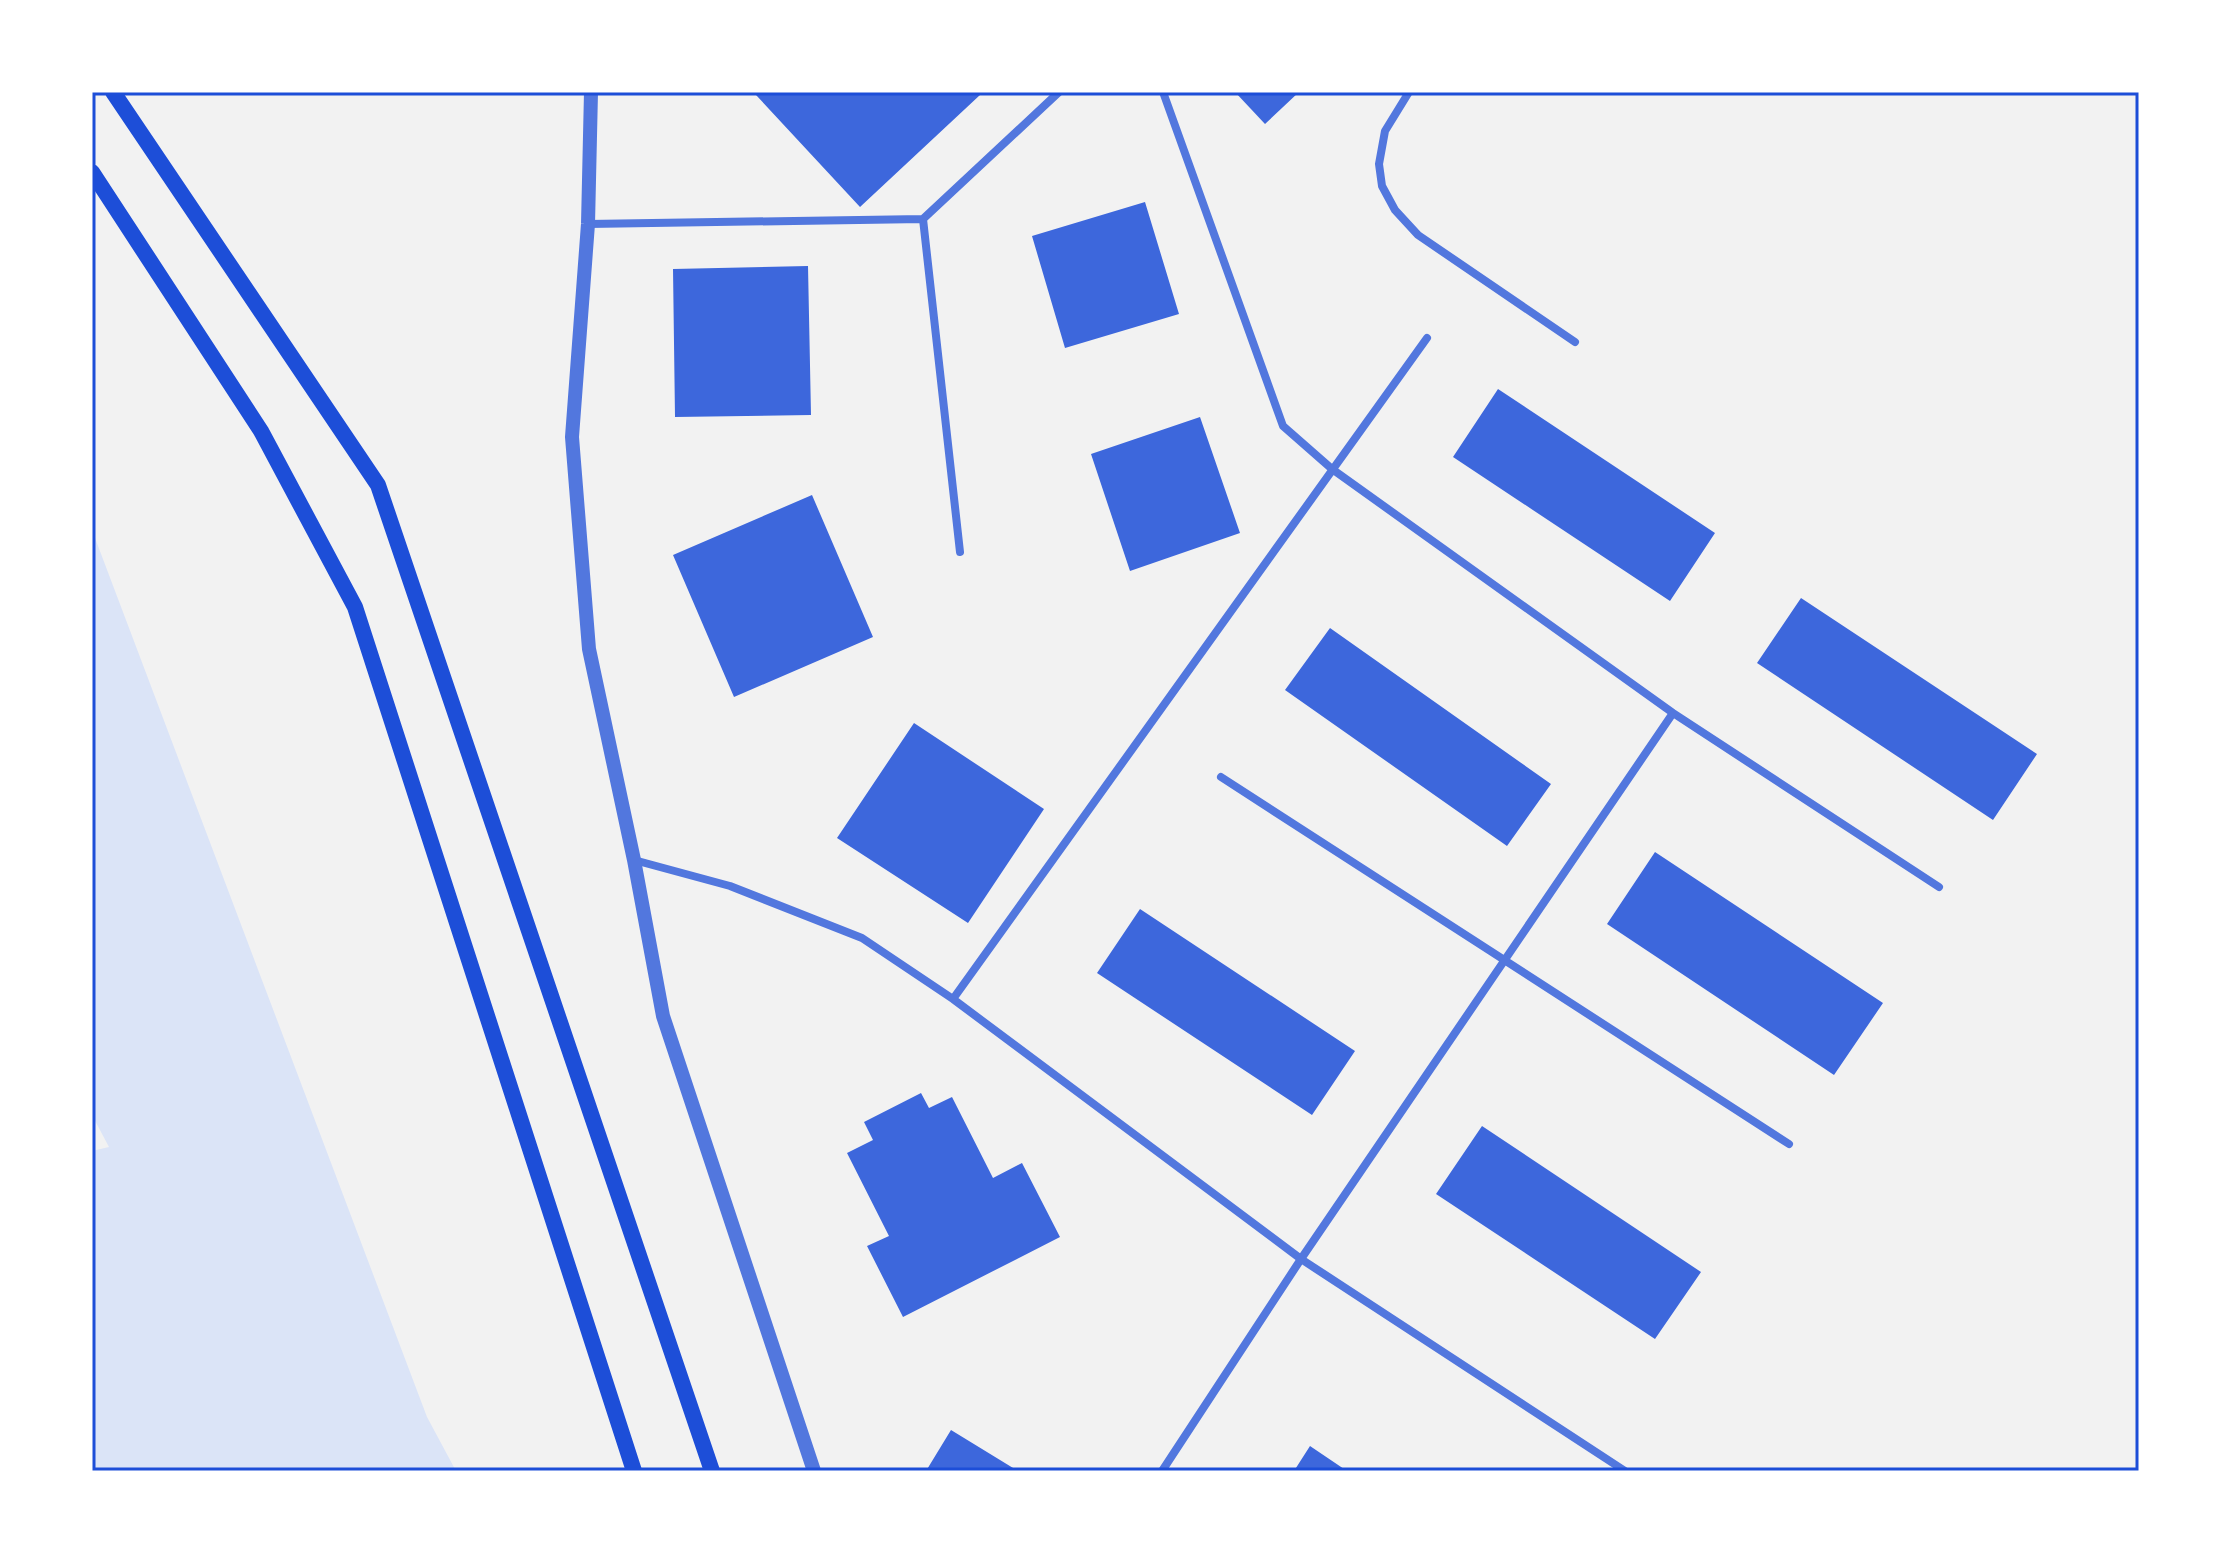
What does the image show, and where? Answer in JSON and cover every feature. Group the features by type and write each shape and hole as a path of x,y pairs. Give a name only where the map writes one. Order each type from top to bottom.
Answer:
{"main road":[{"path":"113,92 378,485 712,1471"},
{"path":"92,172 261,431 355,607 634,1471"}],"street":[{"path":"591,92 588,224 572,437 589,649 634,860 663,1016 814,1471"},
{"path":"588,224 923,219 1059,92"},
{"path":"1163,92 1283,426 1332,469 1673,713 1939,887"},
{"path":"1409,92 1385,131 1379,164 1382,186 1395,210 1418,235 1575,342"},
{"path":"923,219 960,552"},
{"path":"953,999 1427,338"},
{"path":"1162,1471 1301,1259 1673,713"},
{"path":"1221,777 1789,1144"},
{"path":"634,860 730,886 862,938 953,999 1301,1259 1625,1471"}],"shaded area":[{"path":"92,530 427,1417 456,1471 92,1471 92,1151 109,1147 92,1115"}],"building":[{"path":"759,92 977,92 980,95 860,207 756,95"},
{"path":"1235,92 1299,92 1265,124"},
{"path":"1145,202 1179,314 1065,348 1032,236"},
{"path":"808,266 811,415 675,417 673,269"},
{"path":"1498,389 1715,533 1670,601 1453,457"},
{"path":"1200,417 1240,533 1130,571 1091,454"},
{"path":"812,495 873,637 734,697 673,555"},
{"path":"1801,598 2037,754 1993,820 1757,663"},
{"path":"1330,628 1551,784 1507,846 1285,690"},
{"path":"914,723 1044,809 968,923 837,838"},
{"path":"1655,852 1883,1003 1834,1075 1607,924"},
{"path":"1140,909 1355,1051 1312,1115 1097,973"},
{"path":"921,1093 929,1108 952,1097 993,1178 1022,1163 1060,1237 903,1317 867,1246 889,1236 847,1153 873,1140 864,1122"},
{"path":"1482,1126 1701,1272 1655,1339 1436,1194"},
{"path":"951,1430 1018,1471 926,1471"},
{"path":"1310,1446 1347,1471 1294,1471"}]}
